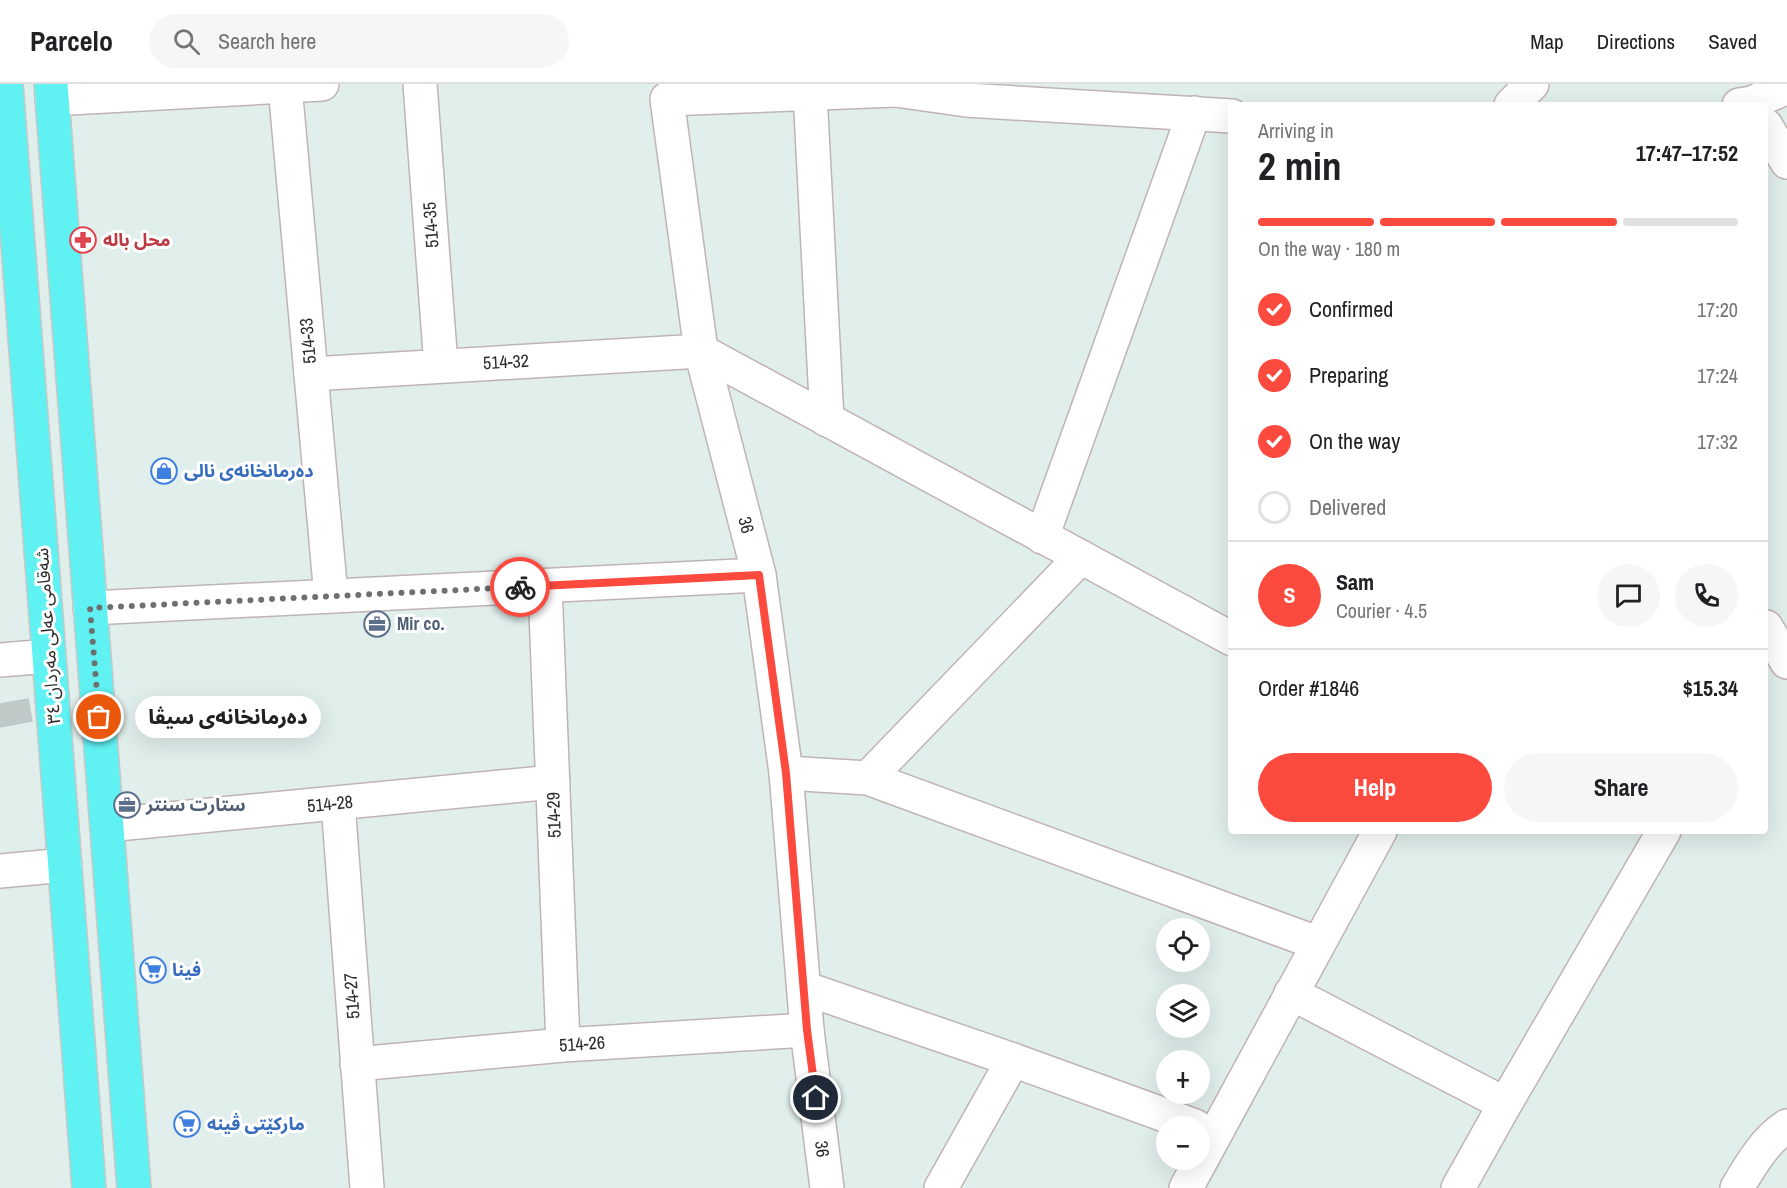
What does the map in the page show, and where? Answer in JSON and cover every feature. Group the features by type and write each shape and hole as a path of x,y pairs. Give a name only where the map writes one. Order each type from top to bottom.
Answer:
{"main road":[{"name":"شەقامی عەلی مەردان ٣٤","path":"6,84 89,1188"},
{"path":"52,92 134,1188"},
{"path":"29,392 74,390"}],"street":[{"path":"52,92 322,84"},
{"name":"514-35","path":"420,84 441,366"},
{"path":"1514,102 1532,84"},
{"name":"514-33","path":"285,86 331,596"},
{"name":"36","path":"827,1188 807,1030 786,773 759,575 701,351 666,91 810,93 896,87 966,100 1228,116"},
{"path":"1764,102 1787,87"},
{"path":"810,93 827,420"},
{"path":"1042,537 1194,113"},
{"path":"1768,134 1787,162"},
{"path":"701,351 1042,537 1228,632"},
{"name":"514-32","path":"311,374 701,351"},
{"path":"868,778 1081,557"},
{"path":"90,608 759,575"},
{"name":"514-29","path":"545,586 563,1045"},
{"path":"0,660 49,656"},
{"path":"786,773 868,778 1317,943"},
{"name":"514-28","path":"107,825 553,782"},
{"name":"514-27","path":"338,803 366,1188"},
{"path":"1210,1119 1291,993 1378,834"},
{"path":"1458,1188 1504,1104 1662,834"},
{"path":"0,871 65,865"},
{"path":"804,988 1014,1060 1165,1116"},
{"path":"1291,993 1504,1104"},
{"name":"514-26","path":"357,1064 563,1045 807,1030"},
{"path":"941,1188 1014,1060"},
{"path":"1737,1188 1747,1170 1776,1133 1787,1126"},
{"path":"1186,1188 1191,1170"}],"building":[{"path":"28,699 32,721 0,727 0,704"}],"way so far":[{"path":"99,717 90,608 520,587"}],"place":[{"name":"محل باله","path":"83,240"},
{"name":"دەرمانخانەی نالی","path":"164,471"},
{"name":"Mir co.","path":"377,624"},
{"name":"دەرمانخانەی سیڤا","path":"99,717"},
{"name":"ستارت سنتر","path":"127,805"},
{"name":"فينا","path":"153,970"},
{"name":"مارکێتی ڤینە","path":"187,1124"}],"route":[{"path":"520,587 759,575 786,773 807,1030 816,1098"}]}
